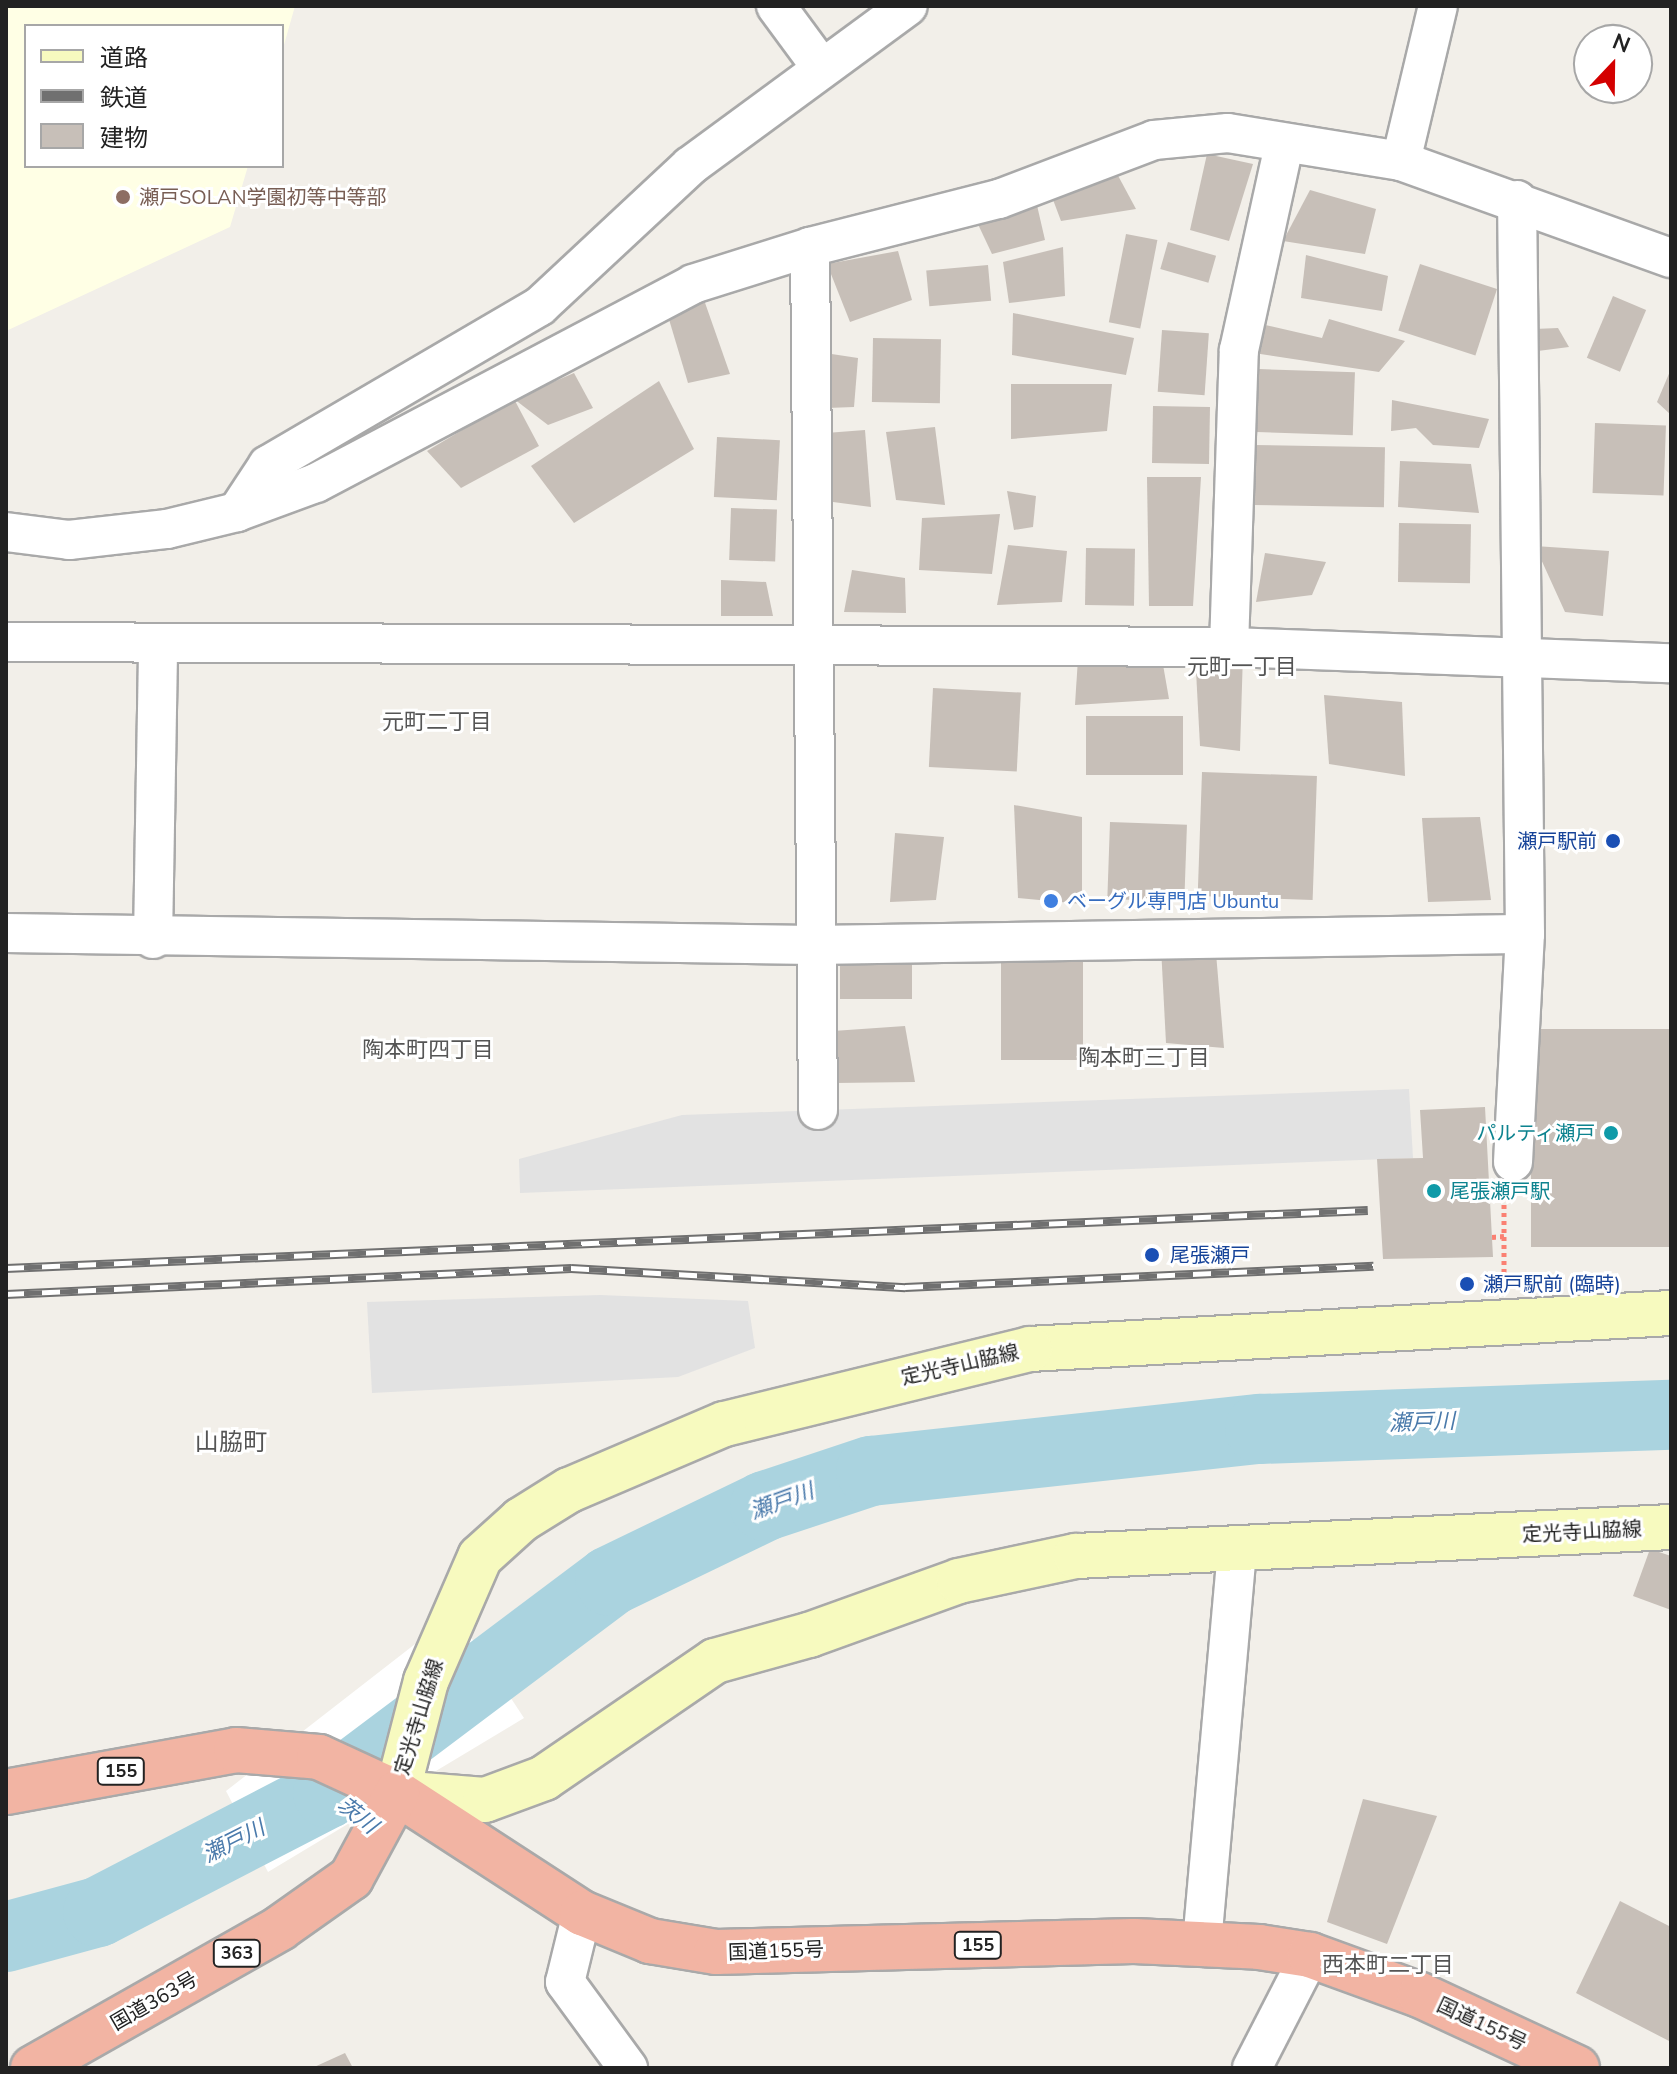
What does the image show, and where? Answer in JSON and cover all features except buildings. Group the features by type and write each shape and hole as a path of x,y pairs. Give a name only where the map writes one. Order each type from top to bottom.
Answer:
{"highway":[{"name":"国道155号","path":"6,1792 236,1750 319,1757 397,1793 582,1913 650,1941 716,1952 1202,1943 1310,1955 1420,1995 1577,2068"},
{"name":"国道363号","path":"33,2068 280,1928 351,1878 397,1793"}],"main road":[{"name":"定光寺山脇線","path":"1671,1313 1030,1349 927,1371 724,1424 569,1490 521,1520 480,1557 426,1681 397,1793 485,1800 544,1778 715,1661 809,1635 959,1581 1076,1556 1671,1527"}],"street":[{"path":"776,6 821,67"},
{"path":"237,512 268,465 540,306 690,166 908,6"},
{"path":"1401,161 1438,6"},
{"path":"6,532 69,540 167,529 237,512 316,483 693,284 810,247 999,199 1154,140 1228,133 1284,145 1401,161 1517,200 1671,258"},
{"path":"1229,647 1239,350 1284,145"},
{"path":"1513,1162 1525,934 1517,200"},
{"path":"810,247 813,945 818,1110"},
{"path":"6,642 1229,647 1671,663"},
{"path":"153,939 158,643"},
{"path":"6,933 153,939 813,945 1525,934"},
{"path":"1202,1943 1237,1547"},
{"path":"582,1913 565,1982 628,2068"},
{"path":"1252,2068 1310,1955"}],"path":[{"path":"1504,1274 1503,1166 1513,1162"},
{"path":"1492,1237 1504,1236"}],"shaded area":[{"name":"瀬戸SOLAN学園初等中等部","path":"6,6 295,6 284,45 284,24 24,24 24,168 247,168 230,227 6,331"},
{"path":"1409,1089 1413,1158 520,1193 519,1159 682,1115"},
{"path":"600,1295 748,1301 755,1348 678,1377 372,1393 367,1302"}],"pier":[{"path":"455,1613 524,1718 268,1872 226,1791"}],"waterway":[{"name":"瀬戸川","path":"6,1937 98,1912 328,1793 610,1581 765,1506 871,1471 1260,1429 1671,1415"}],"railway":[{"path":"6,1268 1368,1210"},
{"path":"6,1294 571,1268 905,1287 1374,1266"}],"place":[{"name":"瀬戸SOLAN学園初等中等部","path":"123,197"},
{"name":"瀬戸駅前","path":"1613,841"},
{"name":"ベーグル専門店 Ubuntu","path":"1051,901"},
{"name":"パルティ瀬戸","path":"1611,1133"},
{"name":"尾張瀬戸駅","path":"1434,1191"},
{"name":"尾張瀬戸","path":"1152,1255"},
{"name":"瀬戸駅前 (臨時)","path":"1467,1284"}],"district":[{"name":"元町一丁目","path":"1242,668"},
{"name":"元町二丁目","path":"437,723"},
{"name":"陶本町四丁目","path":"428,1051"},
{"name":"陶本町三丁目","path":"1144,1059"},
{"name":"山脇町","path":"231,1443"},
{"name":"西本町二丁目","path":"1388,1966"}],"water label":[{"name":"茨川","path":"357,1816"}]}
